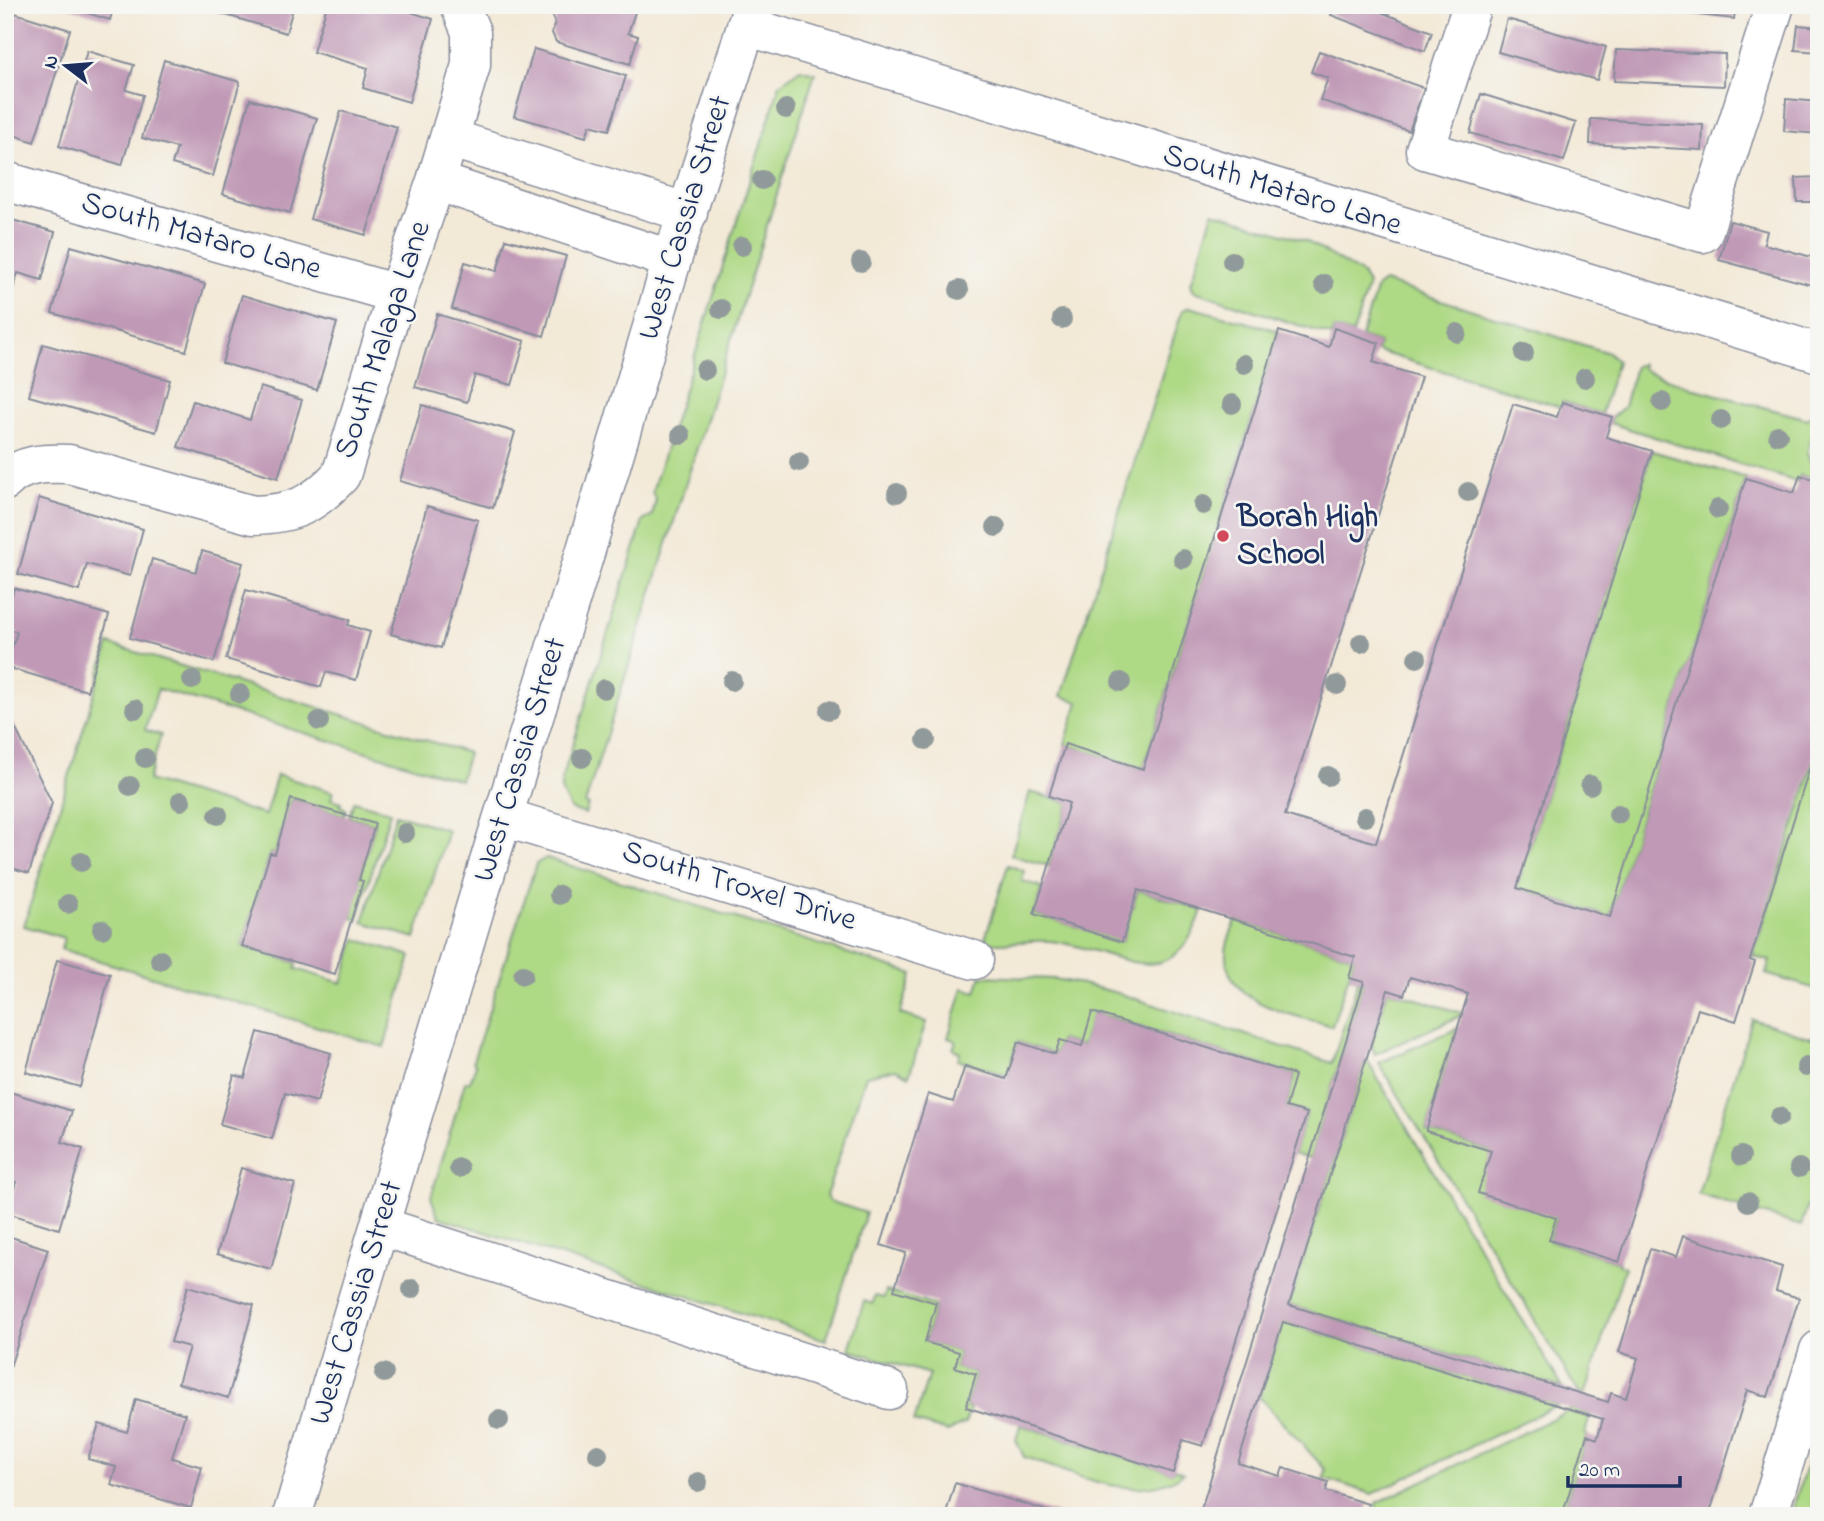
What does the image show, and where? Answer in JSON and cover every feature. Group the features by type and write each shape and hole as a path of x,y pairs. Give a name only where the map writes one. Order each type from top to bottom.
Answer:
{"street":[{"name":"South Malaga Lane","path":"5,481 14,472 42,463 69,464 253,515 279,515 303,507 324,494 341,475 471,65 471,32 460,5"},
{"path":"1472,5 1425,150 1703,233 1775,5"},
{"name":"West Cassia Street","path":"292,1516 672,260 749,16"},
{"name":"South Mataro Lane","path":"749,16 1819,353"},
{"path":"449,138 688,213"},
{"name":"South Mataro Lane","path":"5,181 397,294"},
{"name":"South Malaga Lane","path":"436,181 672,260"},
{"name":"South Troxel Drive","path":"503,817 974,960"},
{"path":"380,1226 890,1390"},
{"path":"1768,1516 1819,1350"}],"green space":[{"path":"800,69 815,73 585,804 588,805 585,814 570,809 561,790 562,779 643,521 652,516 656,500 652,492 780,84"},
{"path":"1213,212 1306,241 1362,274 1368,284 1353,334 1334,329 1332,336 1194,291 1191,284"},
{"path":"1384,282 1609,353 1617,361 1601,414 1563,402 1561,407 1377,351 1379,343 1361,337 1377,287"},
{"path":"1189,307 1279,331 1143,769 1065,744 1078,702 1061,696 1182,311"},
{"path":"1642,364 1642,368 1648,372 1699,390 1808,419 1810,415 1816,418 1807,454 1818,481 1800,475 1797,482 1610,423 1612,417 1624,407 1635,366"},
{"path":"1652,451 1746,478 1610,917 1517,888"},
{"path":"109,644 468,753 460,780 158,689 145,730 161,735 148,780 265,815 277,775 333,792 331,799 341,802 340,806 346,809 344,815 291,799 275,854 270,853 242,946 297,963 296,969 342,983 356,939 411,956 384,1047 61,949 64,938 24,926"},
{"path":"1819,744 1819,990 1766,974 1770,961 1753,956"},
{"path":"1030,792 1069,803 1049,866 1011,855"},
{"path":"354,801 390,812 357,920 352,918 359,880 375,824 349,816"},
{"path":"396,814 448,830 415,938 363,922"},
{"path":"546,858 913,974 900,1014 926,1022 909,1076 896,1069 866,1076 826,1196 829,1201 866,1213 826,1340 438,1217 431,1197 465,1082 470,1081 476,1065 473,1061 536,864"},
{"path":"1008,865 1024,871 1022,881 1042,887 1035,914 1122,941 1138,890 1202,910 1189,939 1174,956 1157,963 1138,963 1049,941 984,942"},
{"path":"1236,920 1355,957 1332,1026 1266,1006 1238,987 1230,974 1226,957"},
{"path":"981,976 1054,979 1082,984 1121,994 1332,1063 1358,981 1364,982 1310,1158 1294,1153 1307,1113 1286,1107 1295,1075 1093,1012 1082,1046 1060,1040 1055,1054 1018,1042 1008,1075 958,1060 960,1052 953,1049 956,1041 948,1038 963,988 976,992"},
{"path":"1388,990 1462,1015 1375,1054 1371,1045"},
{"path":"1752,1019 1819,1040 1819,1170 1801,1226 1698,1194"},
{"path":"1458,1028 1426,1131 1491,1151 1556,1218 1549,1240 1619,1262 1618,1265 1625,1267 1585,1395 1579,1393 1379,1063"},
{"path":"1366,1059 1563,1388 1289,1305"},
{"path":"886,1291 935,1306 925,1341 959,1352 955,1367 976,1374 966,1407 970,1409 965,1423 948,1432 914,1422 929,1374 849,1350 864,1301 873,1304 875,1296 884,1298"},
{"path":"1283,1322 1558,1405 1372,1494 1324,1478 1326,1470 1259,1397"},
{"path":"1572,1409 1590,1415 1585,1434 1587,1435 1562,1516 1373,1516 1377,1503"},
{"path":"1020,1425 1172,1472 1174,1469 1184,1473 1165,1483 1146,1487 1104,1484 1024,1457 1016,1440"},
{"path":"1819,1427 1819,1516 1790,1516"}],"building":[{"path":"61,5 114,5 110,20"},
{"path":"193,5 294,5 286,33"},
{"path":"327,5 388,5 433,19 409,102 363,88 368,68 313,52"},
{"path":"547,5 625,5 636,9 628,33 638,36 630,64 556,42 552,33 555,21"},
{"path":"1335,5 1363,5 1432,32 1425,51 1331,15"},
{"path":"1636,5 1736,5 1734,19 1635,8"},
{"path":"5,10 70,30 34,142 5,132"},
{"path":"1507,19 1606,47 1597,80 1498,52"},
{"path":"1798,25 1819,27 1819,52 1795,50"},
{"path":"534,49 626,76 609,130 590,125 586,137 514,116"},
{"path":"1616,50 1725,54 1724,86 1614,81"},
{"path":"87,51 134,65 126,90 143,95 122,165 59,146"},
{"path":"1319,51 1424,88 1409,131 1320,100 1328,78 1311,72"},
{"path":"164,60 240,82 213,176 172,164 177,148 142,138"},
{"path":"1481,94 1576,123 1564,161 1470,133"},
{"path":"250,99 317,118 290,213 223,194"},
{"path":"1786,99 1819,102 1819,134 1784,131"},
{"path":"341,111 397,127 366,235 310,219"},
{"path":"1591,119 1703,125 1702,150 1590,144"},
{"path":"1819,177 1819,202 1797,202 1796,178"},
{"path":"5,218 55,232 42,280 18,273 11,296 5,294"},
{"path":"1730,221 1767,231 1764,244 1819,259 1819,287 1719,260"},
{"path":"506,239 566,256 544,336 452,309 465,262 497,271"},
{"path":"71,246 205,284 186,351 52,313"},
{"path":"242,295 337,323 317,390 222,363"},
{"path":"437,314 525,341 512,385 475,375 467,402 415,387"},
{"path":"1334,328 1379,343 1373,362 1421,377 1285,815 1376,843 1513,404 1557,417 1562,402 1612,417 1606,437 1652,451 1517,888 1610,917 1746,478 1794,493 1800,475 1819,481 1819,738 1750,960 1755,962 1736,1021 1698,1009 1619,1262 1549,1240 1556,1218 1478,1193 1491,1151 1426,1131 1468,994 1410,977 1404,995 1388,990 1289,1305 1608,1402 1611,1393 1626,1398 1638,1358 1619,1352 1650,1249 1676,1257 1683,1236 1782,1267 1776,1291 1799,1298 1768,1397 1747,1390 1709,1516 1562,1516 1587,1435 1597,1439 1603,1419 1283,1322 1238,1463 1280,1476 1283,1468 1328,1482 1326,1491 1368,1504 1364,1516 1199,1516 1364,982 1349,978 1355,957 1138,890 1122,942 1034,914 1069,803 1049,796 1065,744 1143,769 1279,331 1329,347"},
{"path":"43,344 170,380 156,432 29,396"},
{"path":"260,387 302,400 278,478 178,447 193,401 250,420"},
{"path":"422,405 515,432 493,508 400,481"},
{"path":"39,498 143,529 130,576 87,564 79,591 18,574"},
{"path":"427,506 478,520 441,648 391,634"},
{"path":"202,551 243,563 214,662 130,638 152,559 196,572"},
{"path":"14,588 109,615 87,691 6,667 17,632 5,628"},
{"path":"246,590 350,620 348,625 370,632 356,680 326,672 321,687 226,659"},
{"path":"5,707 52,803 29,873 5,866"},
{"path":"291,799 375,824 359,880 363,881 335,974 242,946 270,853 275,854"},
{"path":"57,960 110,974 80,1087 26,1072"},
{"path":"1092,1012 1295,1075 1286,1107 1307,1113 1203,1446 1183,1440 1173,1473 966,1407 976,1374 955,1367 959,1352 925,1342 936,1303 894,1290 906,1253 881,1245 928,1094 953,1102 965,1066 1006,1079 1018,1042 1055,1054 1060,1040 1082,1046"},
{"path":"258,1032 331,1053 317,1102 285,1093 272,1139 220,1124 234,1075 245,1078"},
{"path":"10,1092 72,1111 62,1142 83,1149 59,1229 7,1213 16,1182 5,1179 5,1107"},
{"path":"241,1168 295,1184 271,1269 217,1254"},
{"path":"5,1235 48,1249 10,1367 5,1366"},
{"path":"188,1286 254,1305 228,1398 178,1383 189,1347 171,1342"},
{"path":"136,1399 185,1414 172,1458 202,1467 191,1508 111,1485 116,1467 88,1459 99,1424 127,1432"},
{"path":"955,1483 1061,1515 1061,1516 945,1516"}],"place":[{"name":"Borah High School","path":"1223,536"}]}
